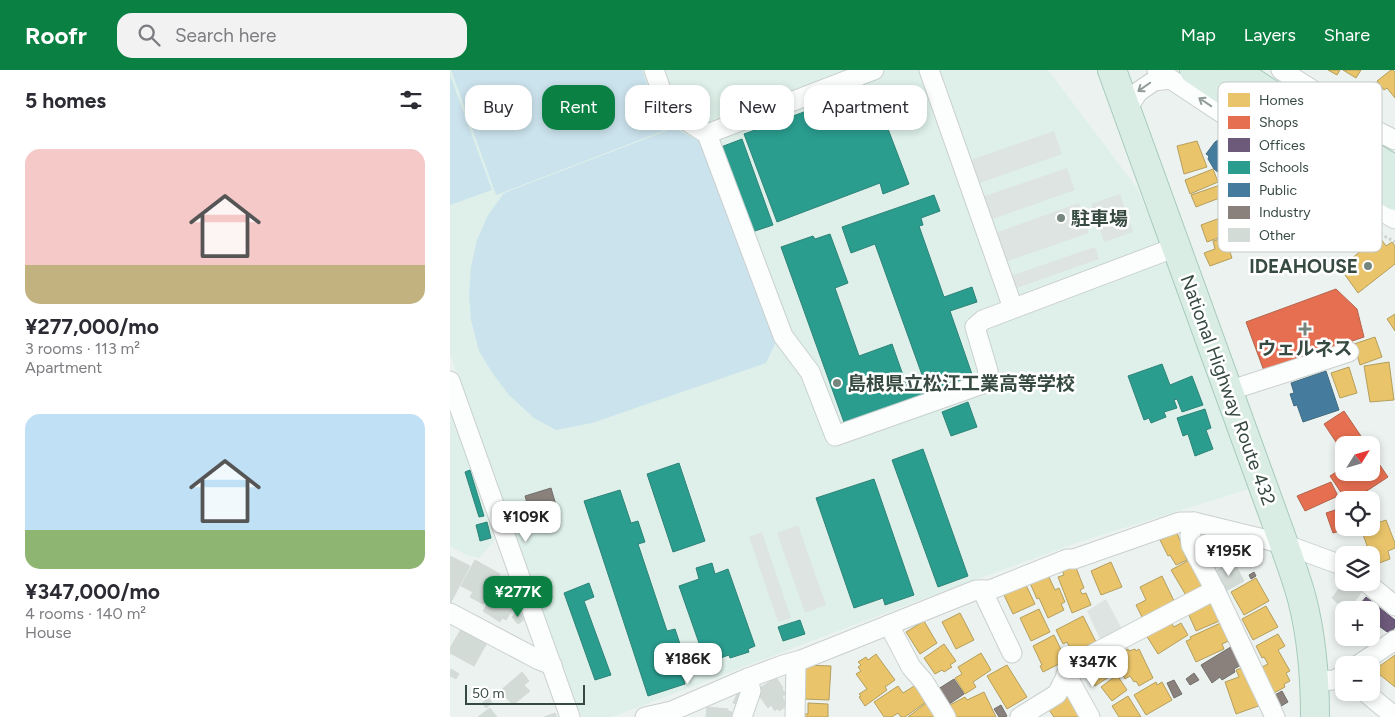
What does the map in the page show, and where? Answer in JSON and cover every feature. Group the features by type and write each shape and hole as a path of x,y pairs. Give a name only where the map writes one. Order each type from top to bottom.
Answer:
{"highway":[{"name":"National Highway Route 432","path":"1112,70 1284,544 1301,598 1308,629 1335,679 1315,717"},
{"path":"1234,70 1252,82"},
{"path":"1174,73 1218,97"},
{"path":"1382,162 1395,170"},
{"path":"1382,188 1395,196"}],"street":[{"path":"654,70 668,109 707,134 783,336 810,372 835,436 985,383 988,371 975,327 983,320 1176,247"},
{"path":"707,134 874,70"},
{"path":"929,70 1013,308"},
{"path":"1281,70 1304,76"},
{"path":"1127,109 1138,92 1154,81 1174,73 1218,105"},
{"path":"1382,134 1395,140"},
{"path":"1382,212 1395,219"},
{"path":"1228,392 1348,352"},
{"path":"450,381 570,717"},
{"path":"645,717 666,715 748,678 783,664 796,662 976,590 990,590 1067,559 1074,559 1180,522 1194,522 1284,544 1335,563"},
{"path":"1194,522 1190,536 1191,545 1215,590 1275,717"},
{"path":"982,590 1012,653"},
{"path":"1020,717 1057,694 1072,665 1215,590"},
{"path":"1377,591 1395,606"},
{"path":"450,613 539,660 552,664"},
{"path":"890,625 911,668 924,682 946,717"},
{"path":"1371,656 1395,640"},
{"path":"795,717 796,662"},
{"path":"1066,674 1090,717"},
{"path":"742,717 750,691 748,678"},
{"path":"1376,701 1394,716"}],"shaded area":[{"name":"島根県立松江工業高等学校","path":"450,70 1048,70 1137,188 1172,268 1252,484 1249,489 1079,542 612,717 577,717 496,491 450,354"},
{"path":"451,70 642,70 647,85 625,85 625,130 663,131 496,195 473,130 532,130 532,85 465,85 465,109"},
{"path":"450,75 465,116 465,130 470,130 492,190 450,205"},
{"path":"679,130 706,145 775,344 766,363 592,423 556,430 534,418 509,395 479,351 471,320 469,294 471,267 477,240 488,215 504,193 666,131"},
{"name":"駐車場","path":"1054,131 1062,154 977,184 968,161"},
{"name":"駐車場","path":"1067,168 1075,190 990,220 982,197"},
{"path":"1120,194 1133,232 1104,242 1091,204"},
{"name":"駐車場","path":"1079,203 1089,233 1005,262 995,233"},
{"name":"駐車場","path":"1095,247 1099,259 1014,289 1010,276"},
{"path":"450,409 495,540 479,558 467,555 450,546"},
{"path":"798,525 826,605 805,613 777,533"},
{"path":"762,532 791,618 778,622 749,537"},
{"path":"1106,599 1124,633 1103,645 1087,611"}],"building: Homes":[{"path":"1328,70 1340,70 1337,75"},
{"path":"1343,70 1361,70 1356,78"},
{"path":"1393,70 1395,72 1395,98 1387,88 1384,90 1382,82 1377,81"},
{"path":"1197,141 1207,167 1184,174 1177,146"},
{"path":"1213,169 1218,182 1190,194 1185,180"},
{"path":"1218,186 1218,199 1196,207 1191,195"},
{"path":"1218,219 1218,238 1207,242 1201,225"},
{"path":"1218,240 1218,252 1230,252 1232,258 1210,266 1204,253 1215,249 1213,241"},
{"name":"IDEAHOUSE","path":"1382,240 1386,246 1392,242 1395,246 1395,264 1358,293 1340,268 1360,252 1382,252"},
{"path":"1395,314 1395,331 1387,319"},
{"path":"1375,337 1382,357 1360,365 1354,344"},
{"path":"1389,362 1394,400 1370,402 1364,366"},
{"path":"1349,367 1357,393 1340,398 1331,373"},
{"path":"1386,520 1395,543 1395,548 1388,551 1390,559 1380,563 1380,546 1367,546 1364,536 1380,536 1380,522"},
{"path":"1177,533 1189,554 1185,556 1187,560 1176,565 1170,555 1168,556 1160,540"},
{"path":"1193,558 1207,586 1187,597 1171,570"},
{"path":"1111,562 1122,587 1101,595 1091,571"},
{"path":"1075,565 1084,588 1080,590 1082,594 1086,593 1091,605 1072,613 1058,577 1064,575 1062,570"},
{"path":"1048,575 1055,590 1059,588 1065,602 1061,604 1064,610 1048,618 1030,583"},
{"path":"1162,576 1175,603 1144,621 1136,605 1146,600 1140,587"},
{"path":"1256,578 1269,601 1244,615 1231,592"},
{"path":"1026,585 1035,604 1013,614 1004,595"},
{"path":"1216,601 1224,619 1196,631 1188,613"},
{"path":"1266,606 1278,627 1253,640 1242,619"},
{"path":"1039,609 1050,632 1031,641 1020,618"},
{"path":"960,613 974,640 956,649 942,622"},
{"path":"1083,616 1096,642 1086,646 1088,649 1074,656 1067,642 1063,644 1056,630"},
{"path":"1169,620 1174,627 1181,623 1188,635 1158,654 1146,635"},
{"path":"924,621 937,643 920,654 906,632"},
{"path":"1225,621 1233,639 1222,644 1224,649 1196,662 1186,641 1191,639 1190,637"},
{"path":"1278,634 1285,646 1278,650 1290,671 1286,673 1290,681 1284,684 1285,687 1272,694 1258,669 1268,664 1264,657 1262,658 1256,646"},
{"path":"1054,635 1065,661 1043,672 1040,666 1042,665 1033,646"},
{"path":"944,644 956,661 950,665 952,667 944,672 942,670 935,674 924,658"},
{"path":"1128,649 1129,651 1135,649 1136,651 1139,649 1153,678 1139,686 1130,676 1125,679 1113,657"},
{"path":"981,653 991,670 973,682 976,687 965,694 955,678 962,674 958,667"},
{"path":"876,654 895,680 885,687 887,690 865,706 859,694 867,689 856,674 861,671 858,667 861,665 858,662 866,657 868,660"},
{"path":"1395,655 1395,687 1380,675 1380,666"},
{"path":"1106,659 1115,673 1095,686 1086,673"},
{"path":"804,665 831,666 829,700 804,699"},
{"path":"1007,665 1027,697 1007,709 987,676"},
{"path":"1247,666 1261,705 1236,714 1225,682 1239,677 1236,670"},
{"path":"1117,675 1127,690 1112,701 1101,687"},
{"path":"1156,682 1157,685 1162,682 1172,700 1146,715 1134,695"},
{"path":"919,683 930,699 905,717 901,717 898,713 892,717 884,717 874,702 898,686 903,693"},
{"path":"984,692 996,717 954,717 948,706 965,697 967,700"},
{"path":"1068,693 1080,717 1054,717 1047,707"},
{"path":"1128,696 1141,717 1119,717 1112,706"},
{"path":"930,700 940,713 935,717 908,717"},
{"path":"808,703 828,704 828,717 803,717 803,714 808,714"}],"building: Shops":[{"name":"ウェルネス","path":"1336,289 1357,309 1364,337 1264,371 1246,322"},
{"path":"1344,411 1361,436 1335,436 1335,440 1324,424"},
{"path":"1380,465 1388,477 1367,491 1340,491 1330,476 1335,473 1335,481 1380,481"},
{"path":"1331,482 1336,491 1335,497 1305,511 1297,496"},
{"path":"1335,510 1335,532 1333,533 1326,513"}],"building: Offices":[{"path":"1366,597 1371,601 1363,601"},
{"path":"1380,608 1395,620 1395,627 1390,634 1380,627"}],"building: Schools":[{"path":"804,112 804,130 888,130 909,184 883,194 880,183 777,222 744,134 755,130 794,130 794,116"},
{"path":"742,139 773,225 752,232 721,147"},
{"path":"934,195 940,211 921,218 923,225 919,226 944,297 972,287 977,302 950,311 974,380 845,425 781,247 813,236 815,239 830,234 848,283 835,288 859,356 892,344 909,392 926,386 875,244 851,253 842,227"},
{"path":"1162,364 1170,385 1192,376 1203,405 1182,412 1177,399 1174,400 1177,408 1164,412 1166,417 1151,423 1149,418 1144,420 1128,376"},
{"path":"968,402 977,427 951,436 942,412"},
{"path":"1205,409 1211,428 1206,430 1213,449 1195,456 1188,434 1183,436 1177,418"},
{"path":"923,449 968,576 938,587 892,460"},
{"path":"679,463 705,541 673,552 647,474"},
{"path":"470,470 484,516 479,517 465,472"},
{"path":"874,479 914,595 885,605 883,598 854,608 816,498"},
{"path":"620,490 631,523 638,521 645,542 638,544 667,631 675,629 682,650 674,652 685,684 648,696 584,501"},
{"path":"487,522 491,538 480,541 476,525"},
{"path":"712,563 715,574 728,569 755,646 748,649 749,652 730,658 729,655 706,663 679,586 699,579 696,568"},
{"path":"589,583 594,597 584,601 611,675 595,680 564,593"},
{"path":"800,620 805,634 783,641 778,627"}],"building: Public":[{"path":"1218,140 1218,172 1214,169 1208,159 1209,156 1206,154"},
{"path":"1326,371 1339,410 1303,422 1297,405 1294,406 1290,394 1294,393 1291,383"}],"building: Industry":[{"path":"551,488 558,512 532,520 525,496"},
{"path":"1254,572 1256,576 1251,579 1249,575"},
{"path":"1234,645 1245,663 1234,669 1235,672 1222,680 1220,677 1212,683 1201,665"},
{"path":"1194,673 1199,680 1190,685 1186,679"},
{"path":"954,679 964,694 945,707 935,691"},
{"path":"1174,680 1182,694 1174,698 1167,683"},
{"path":"1282,691 1288,702 1278,708 1271,697"},
{"path":"1001,705 1007,716 1005,717 999,717 994,709"}],"building: Other":[{"path":"450,556 470,566 450,604"},
{"path":"475,560 500,574 483,604 470,597 473,592 461,586"},
{"path":"1234,562 1244,581 1224,592 1214,572"},
{"path":"502,581 513,588 505,601 514,607 506,620 502,618 500,622 483,611"},
{"path":"1337,591 1362,591 1355,601 1335,601 1332,598"},
{"path":"518,611 525,619 518,624 512,617"},
{"path":"463,626 488,641 474,666 450,653 450,648"},
{"path":"451,669 459,674 456,679 450,676"},
{"path":"522,672 529,681 524,685 530,691 513,705 500,691"},
{"path":"776,677 786,694 782,697 788,705 779,711 778,708 775,711 771,705 768,708 758,694 760,688"},
{"path":"737,694 742,696 740,705 733,703"},
{"path":"489,698 492,703 486,708 482,703"},
{"path":"707,707 728,709 728,711 732,712 732,717 706,717"},
{"path":"490,708 497,717 478,717"},
{"path":"555,713 557,717 544,717"}],"place":[{"name":"駐車場","path":"1061,218"},
{"name":"IDEAHOUSE","path":"1368,266"},
{"name":"ウェルネス","path":"1305,329"},
{"name":"島根県立松江工業高等学校","path":"837,383"}]}
